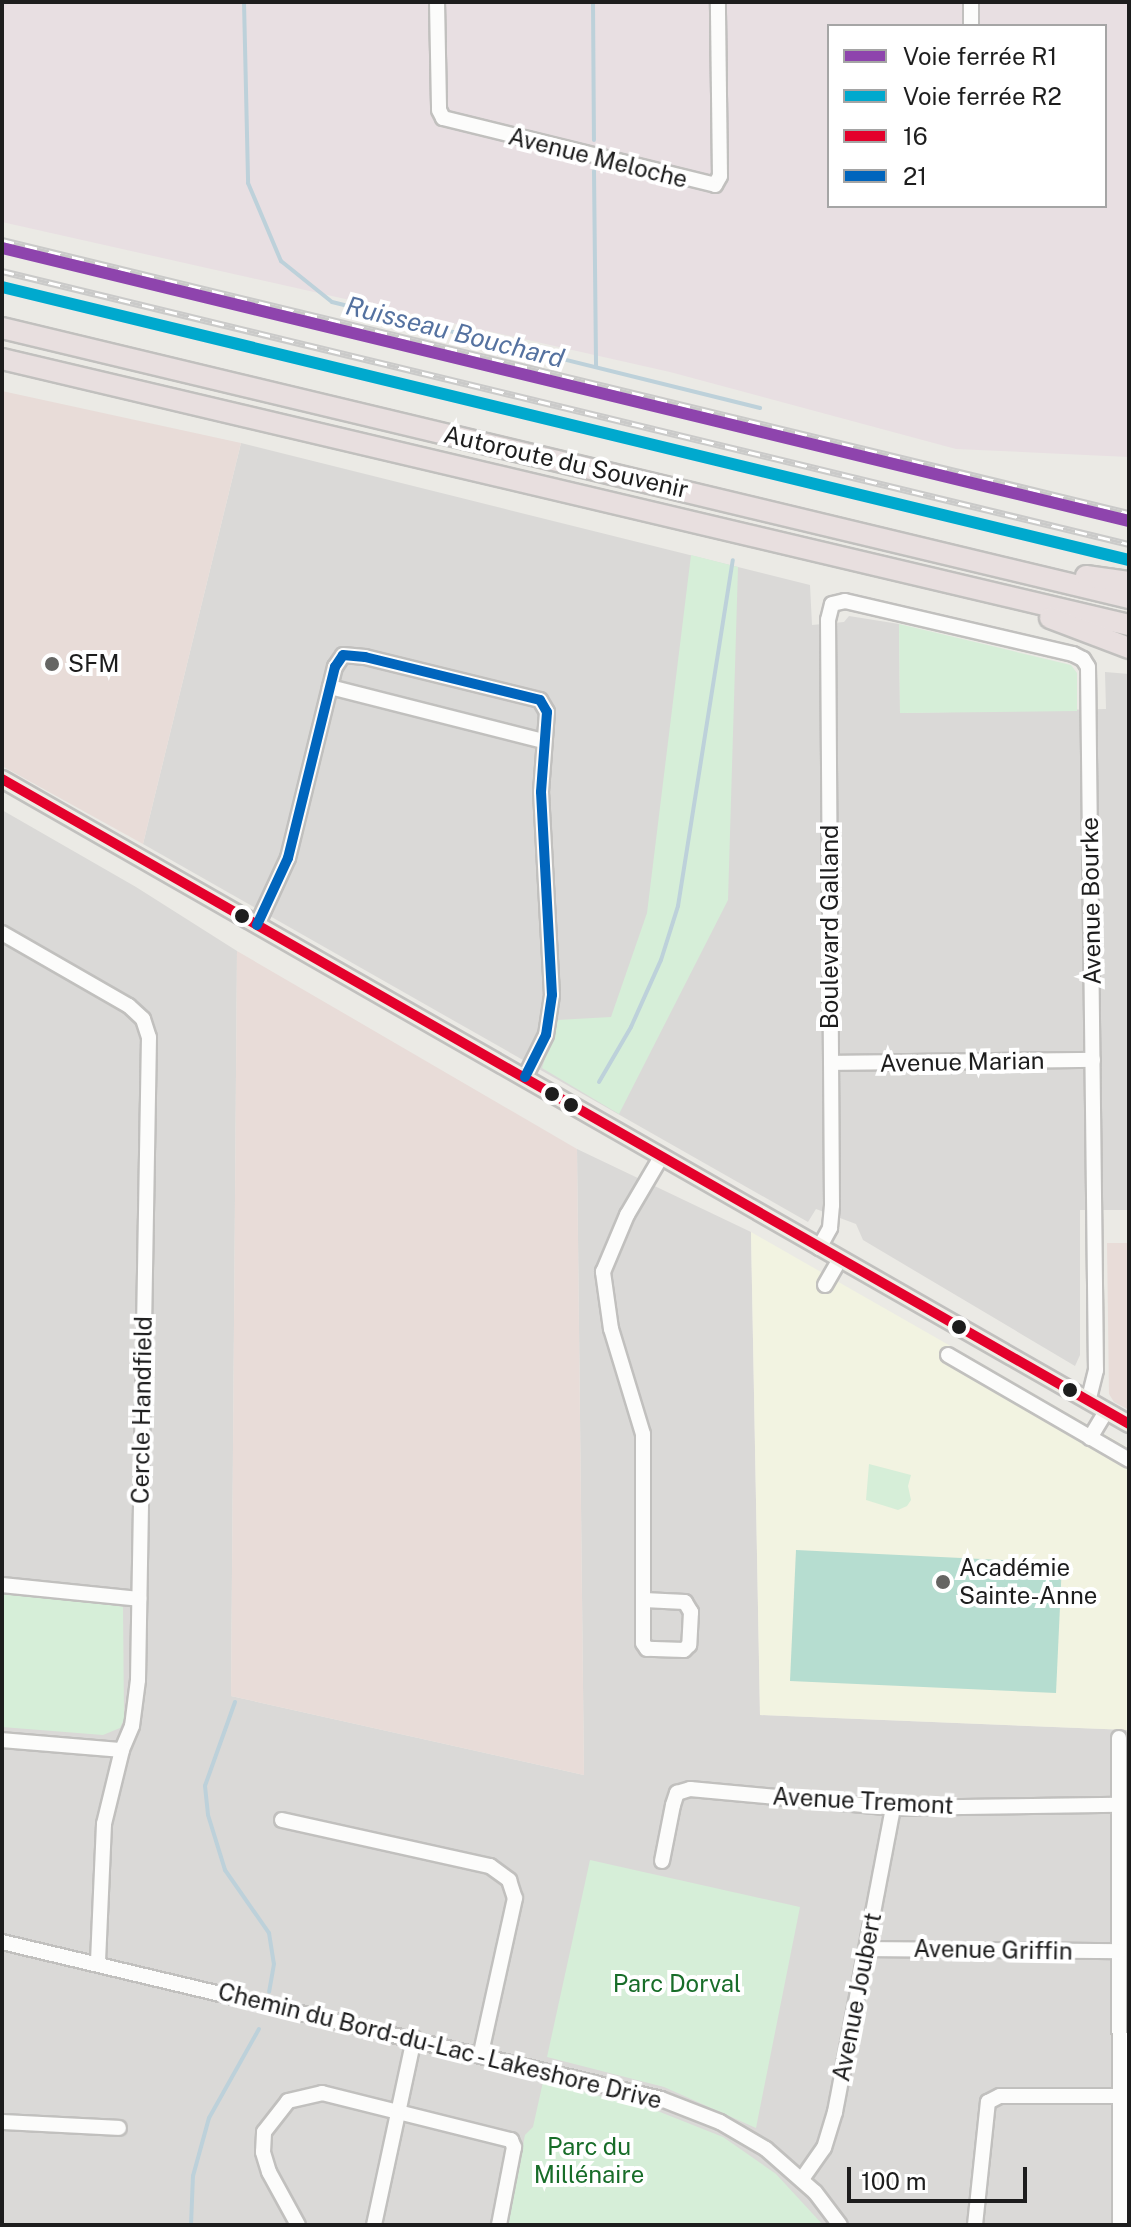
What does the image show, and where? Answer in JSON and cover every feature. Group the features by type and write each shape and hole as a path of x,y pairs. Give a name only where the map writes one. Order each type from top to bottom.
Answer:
{"highway":[{"name":"Autoroute du Souvenir","path":"2,326 51,341 1129,598"},
{"name":"Autoroute du Souvenir","path":"9,362 986,594 1129,625"},
{"path":"979,562 1129,582"},
{"path":"986,594 1129,648"}],"main road":[{"path":"2,779 1129,1424"}],"street":[{"name":"Avenue Meloche","path":"437,2 439,110 443,118 715,185 720,176 718,2"},
{"path":"971,2 971,24"},
{"name":"Avenue Bourke","path":"832,604 858,602 1073,654 1086,663 1089,673 1096,1370 1088,1401"},
{"name":"Boulevard Galland","path":"819,1248 832,1218 827,634 832,604"},
{"path":"257,925 288,858 337,661 348,654 529,697 546,706 541,801 552,995 546,1035 525,1077"},
{"path":"330,687 543,741"},
{"name":"Cercle Handfield","path":"2,933 129,1006 147,1027 137,1701 122,1750 101,1852 98,1963"},
{"name":"Avenue Marian","path":"831,1063 1093,1060"},
{"path":"644,1600 685,1602 691,1612 689,1645 684,1650 647,1649 643,1643 643,1434 611,1329 603,1272 621,1227 661,1157"},
{"path":"825,1285 840,1259"},
{"path":"948,1355 1129,1460"},
{"path":"1090,1438 1106,1411"},
{"path":"2,1585 139,1599"},
{"path":"1119,1738 1120,2225"},
{"path":"2,1740 122,1750"},
{"name":"Avenue Tremont","path":"662,1861 677,1793 690,1789 893,1808 1119,1805"},
{"name":"Avenue Joubert","path":"802,2179 815,2164 830,2129 868,1949 893,1808"},
{"path":"282,1820 490,1866 509,1880 515,1898 481,2053"},
{"name":"Chemin du Bord-du-Lac - Lakeshore Drive","path":"2,1942 481,2053 623,2088 690,2109 746,2135 802,2179 840,2225"},
{"name":"Avenue Griffin","path":"868,1949 1119,1951"},
{"path":"374,2225 414,2038"},
{"path":"298,2225 269,2172 263,2152 264,2132 288,2101 322,2093 511,2140 514,2147 499,2225"},
{"path":"975,2225 988,2102 1000,2096 1119,2096"},
{"path":"2,2122 119,2128"}],"shaded area":[{"path":"2,2 1129,2 1129,457 956,449 670,372 2,222"},
{"path":"2,391 241,443 143,844 2,766"},
{"path":"241,443 810,585 812,625 844,622 849,616 899,624 900,713 1106,709 1105,672 1129,674 1129,1210 1080,1210 1080,1355 1075,1366 863,1240 856,1224 816,1209 808,1222 143,844"},
{"path":"2,810 136,887 237,951 231,1696 584,1775 577,1149 751,1232 760,1715 1129,1730 1129,2225 2,2225"},
{"path":"237,951 577,1149 584,1775 231,1696"},
{"name":"Académie Sainte-Anne","path":"751,1232 1129,1448 1129,1730 760,1715"},
{"path":"1107,1243 1129,1243 1129,1410 1114,1402 1109,1394"}],"green space":[{"path":"691,555 738,567 728,900 619,1114 542,1068 557,1020 611,1017 647,913"},
{"path":"899,624 1071,665 1077,673 1077,711 900,713"},
{"path":"869,1464 911,1475 908,1486 911,1500 907,1506 898,1510 866,1500"},
{"path":"796,1550 1062,1563 1056,1693 790,1681"},
{"path":"2,1587 123,1607 124,1719 120,1728 103,1735 2,1727"},
{"name":"Parc Dorval","path":"590,1860 800,1907 756,2128 664,2087 547,2057"},
{"name":"Parc du Millénaire","path":"543,2082 655,2110 723,2137 776,2174 823,2225 507,2225 525,2135 533,2127"}],"waterway":[{"name":"Ruisseau Bouchard","path":"244,2 248,183 281,261 332,302 760,408"},
{"path":"593,2 594,140"},
{"path":"594,171 596,367"},
{"name":"Ruisseau Bouchard","path":"599,1082 631,1027 661,960 678,906 733,560"},
{"name":"Ruisseau Bouchard","path":"235,1702 205,1786 208,1815 225,1870 269,1933 274,1964 269,1992"},
{"name":"Ruisseau Bouchard","path":"191,2225 193,2176 209,2118 259,2029"}],"railway":[{"path":"2,240 1129,513"},
{"path":"2,271 1129,544"}],"rail line":[{"name":"R1","path":"2,248 1129,521"},
{"name":"R2","path":"2,287 1129,560"}],"transit line":[{"name":"21","path":"257,925 288,858 335,667 343,655 365,657 540,700 547,712 541,792 552,995 546,1035 525,1077"},
{"name":"16","path":"2,779 1129,1424"}],"place":[{"name":"SFM","path":"52,664"},
{"name":"Académie Sainte-Anne","path":"943,1582"}]}
